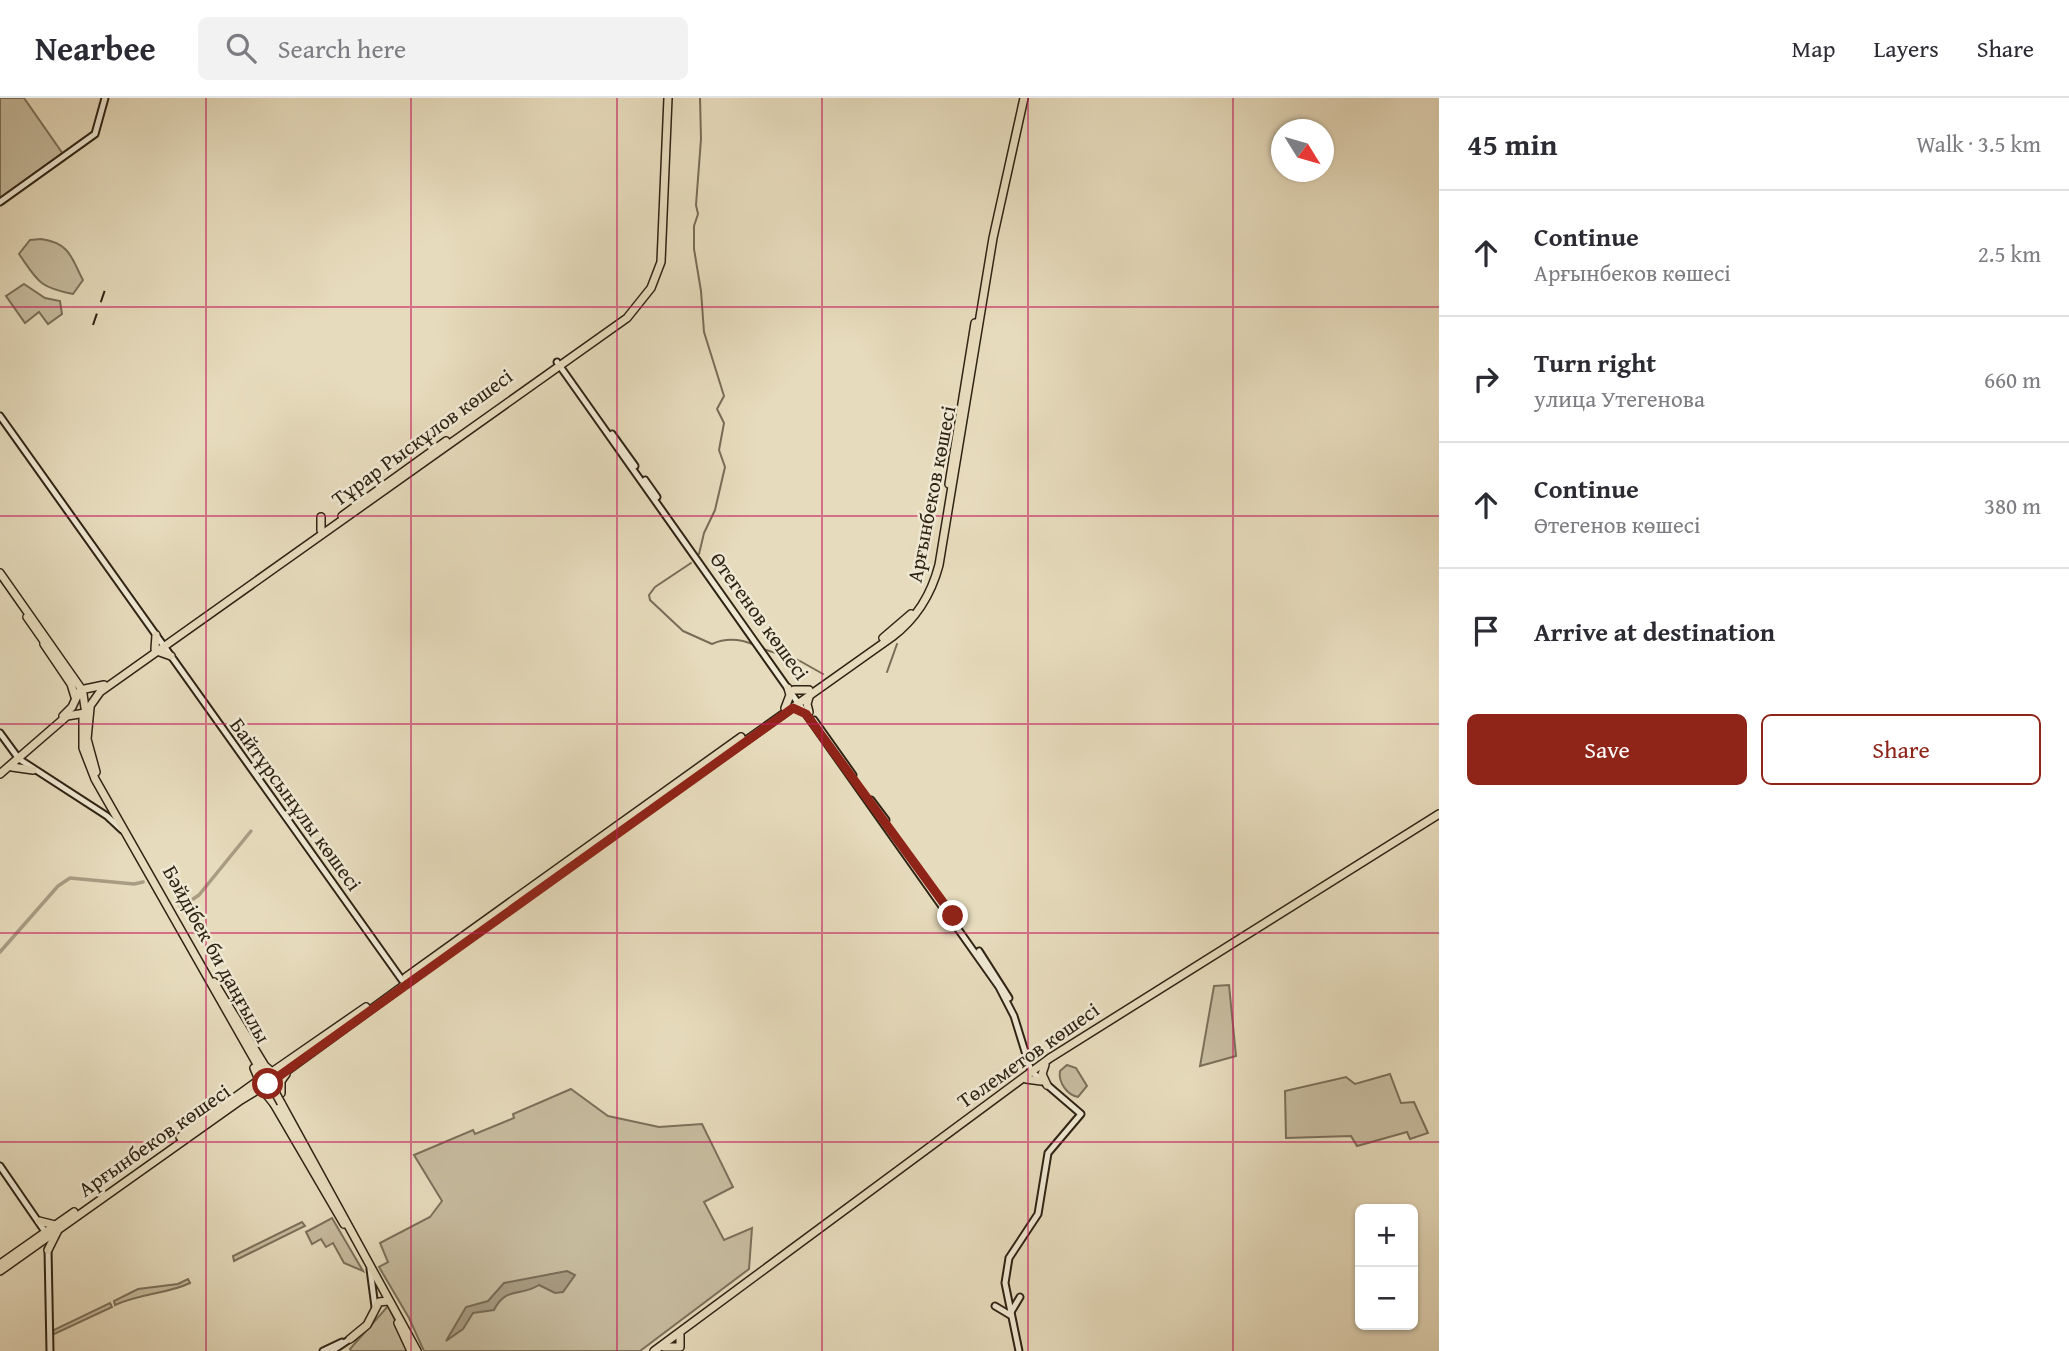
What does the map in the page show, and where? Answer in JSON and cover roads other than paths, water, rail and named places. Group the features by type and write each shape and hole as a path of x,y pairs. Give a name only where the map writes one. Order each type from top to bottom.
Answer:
{"main road":[{"path":"0,202 97,131 105,98"},
{"name":"Тұрар Рыскұлов көшесі","path":"17,758 61,718 79,694 102,686 160,648 561,364 639,302 656,270 666,98"},
{"name":"Арғынбеков көшесі","path":"0,1264 269,1079 786,709 796,696 811,691 858,659 912,613 925,595 937,568 988,258 1022,98"},
{"name":"Тұрар Рыскұлов көшесі","path":"561,364 603,332"},
{"name":"Өтегенов көшесі","path":"561,364 796,696"},
{"path":"0,416 156,635 160,648 171,656"},
{"path":"323,518 338,521 336,536 322,532 323,518"},
{"path":"0,573 79,694 96,778"},
{"path":"0,579 42,635"},
{"name":"Өтегенов көшесі","path":"712,579 763,654 796,696"},
{"path":"0,774 67,716 84,712 116,681 160,648"},
{"name":"Байтұрсынұлы көшесі","path":"171,656 402,980"},
{"path":"808,713 807,701 811,691"},
{"path":"79,694 94,700"},
{"path":"79,694 84,712"},
{"path":"808,713 796,708 786,709 790,695 796,696 945,905 1006,998 1033,1070 1044,1083 1081,1114 1048,1153 1038,1214 1009,1258 1006,1291 1019,1351"},
{"name":"Арғынбеков көшесі","path":"367,1009 402,980 786,709"},
{"name":"Бәйдібек би даңғылы","path":"84,712 83,748 110,815 121,828 206,975"},
{"name":"Өтегенов көшесі","path":"808,713 880,809 897,839 988,962 1018,1019 1033,1070"},
{"path":"0,733 17,758 110,815"},
{"path":"4,768 19,766 33,769"},
{"name":"Бәйдібек би даңғылы","path":"96,778 206,975"},
{"name":"Төлеметов көшесі","path":"1033,1070 1439,815"},
{"name":"Төлеметов көшесі","path":"659,1350 1033,1070 1351,871"},
{"path":"1196,968 1214,964 1219,955"},
{"path":"206,975 280,1100 417,1351"},
{"path":"181,1139 367,1009"},
{"path":"280,1100 284,1076 367,1009"},
{"path":"1033,1070 1042,1076 1044,1083"},
{"path":"266,1080 280,1100"},
{"path":"266,1080 280,1100"},
{"path":"181,1139 250,1097 266,1080"},
{"path":"1071,1106 1074,1116 1072,1126"},
{"path":"0,1166 47,1234 50,1351"},
{"path":"39,1221 57,1226 48,1248"},
{"name":"Арғынбеков көшесі","path":"0,1270 38,1244 47,1234"},
{"path":"38,1244 48,1248"},
{"name":"Төлеметов көшесі","path":"659,1350 785,1255"},
{"path":"370,1265 411,1351"},
{"path":"323,1351 348,1341 372,1315 375,1306 370,1265"},
{"path":"373,1286 374,1275"},
{"path":"1006,1291 1019,1298 1014,1301 1011,1316"},
{"path":"1006,1291 996,1305 1011,1316"},
{"path":"332,1351 367,1325 379,1302 388,1301"}],"waterway":[{"path":"699,554 704,533 715,510 725,467 719,450 724,423 717,409 724,396 704,332 694,249 701,139 700,98"},
{"path":"691,563 655,587 649,595 650,600 683,631 712,644 734,640 755,645"},
{"path":"887,672 897,644"},
{"path":"763,649 798,660"},
{"path":"800,661 823,674"},
{"path":"177,899 181,907 199,895 251,831"},
{"path":"0,952 58,886 70,878 134,884 143,882"}],"railway":[{"path":"93,325 107,284"}]}
